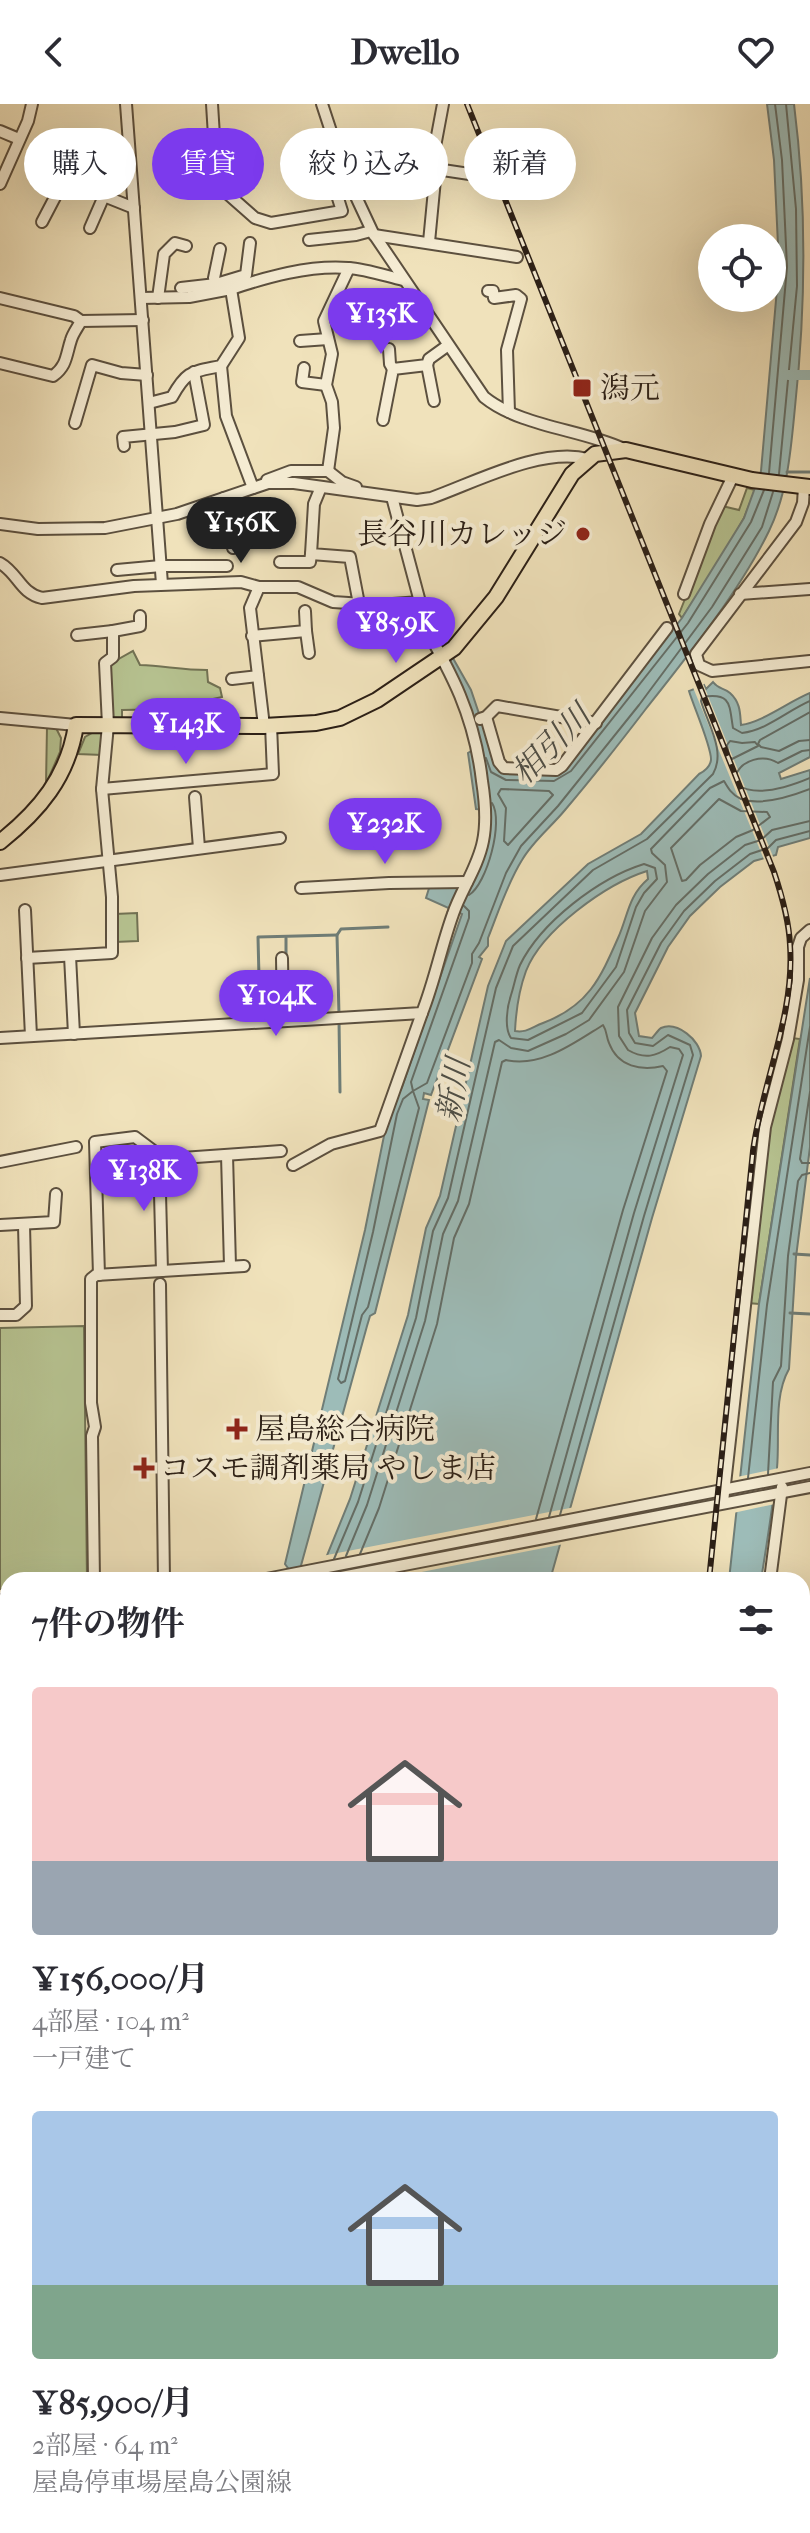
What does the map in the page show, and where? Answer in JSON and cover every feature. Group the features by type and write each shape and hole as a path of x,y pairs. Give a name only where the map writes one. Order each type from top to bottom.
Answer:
{"main road":[{"path":"0,842 33,814 54,786 68,758 76,725 316,723 340,718 377,700 454,648 496,597 561,490 591,457 626,450 752,480 804,487"}],"street":[{"path":"0,184 28,121 32,104"},
{"path":"126,104 162,584"},
{"path":"212,104 214,128"},
{"path":"322,104 331,128"},
{"path":"438,128 443,104"},
{"path":"0,131 19,139"},
{"path":"42,222 54,200"},
{"path":"90,228 102,200"},
{"path":"114,200 134,208"},
{"path":"235,200 255,218 271,223 342,211 339,200"},
{"path":"358,200 373,233 403,280 484,397 509,412 585,434 626,450"},
{"path":"429,242 433,200"},
{"path":"309,240 373,233 517,257"},
{"path":"158,298 164,254 175,243 186,246"},
{"path":"141,298 189,297 246,275 250,243"},
{"path":"217,288 214,278 220,249"},
{"path":"181,288 231,289 258,280 324,267 349,268 403,280"},
{"path":"328,471 334,428 332,402 326,385 332,354 324,321 349,268"},
{"path":"231,289 239,338 221,366 226,416 253,488"},
{"path":"488,291 493,291 494,298 516,295 521,299 507,350 509,412"},
{"path":"0,298 74,316 81,321 143,320"},
{"path":"0,363 53,376 68,358 71,340 81,321"},
{"path":"300,341 328,339"},
{"path":"434,401 427,365 429,359 447,346"},
{"path":"383,420 393,369 389,349"},
{"path":"75,423 92,365 121,373 147,375"},
{"path":"393,369 427,365"},
{"path":"149,403 172,397 182,379 194,372 221,366"},
{"path":"304,368 302,382 326,385"},
{"path":"123,437 204,425 194,372"},
{"path":"0,524 38,529 105,528 158,518 268,483 417,500 431,498 511,469 555,457 591,457 585,434"},
{"path":"268,483 267,480 291,471 328,471 364,493"},
{"path":"684,594 710,524 733,476"},
{"path":"280,562 310,562 314,504 321,487"},
{"path":"804,487 803,503 796,522 696,654 699,665 712,671 810,661"},
{"path":"392,497 420,602 417,612 504,768 556,770 562,766 667,628"},
{"path":"224,498 233,548"},
{"path":"311,554 350,557 359,604"},
{"path":"0,566 9,568 28,593 42,598 162,584 241,582 259,587 298,587 333,602 420,602"},
{"path":"117,570 227,566"},
{"path":"102,789 273,774 252,636 250,608 259,587"},
{"path":"740,594 810,589"},
{"path":"305,611 309,653"},
{"path":"77,635 140,626 140,616"},
{"path":"27,958 112,953 109,860 102,789 108,725 105,663 113,657 113,631"},
{"path":"252,636 306,631"},
{"path":"232,679 258,676"},
{"path":"478,720 497,706 596,723"},
{"path":"0,718 76,725"},
{"path":"293,1165 331,1144 380,1131 436,977 438,955 454,910 483,842 485,809 478,720"},
{"path":"195,797 199,848"},
{"path":"0,875 280,838"},
{"path":"301,888 455,880 466,884"},
{"path":"25,910 31,1036"},
{"path":"729,1495 765,1127 788,1039 798,980 798,947 801,938 810,930"},
{"path":"70,956 74,1034"},
{"path":"282,958 278,977 283,1020"},
{"path":"0,1038 422,1013"},
{"path":"99,1275 95,1142 135,1137 159,1155 182,1158 281,1151"},
{"path":"0,1162 76,1147"},
{"path":"159,1155 162,1271"},
{"path":"227,1155 230,1266"},
{"path":"0,1225 54,1222 56,1194"},
{"path":"0,1315 16,1315 26,1306 24,1225"},
{"path":"94,1572 92,1436 95,1427 91,1403 91,1279 99,1275 244,1266"},
{"path":"160,1284 164,1572"},
{"path":"366,1572 643,1517 810,1473"},
{"path":"771,1572 780,1479"},
{"path":"303,1572 645,1503 810,1487"}],"green space":[{"path":"747,488 755,490 744,518 682,618 679,614 722,506 739,510"},
{"path":"133,651 140,665 207,670 208,682 220,688 222,697 208,700 209,719 180,720 179,709 122,710 122,719 111,718 108,665"},
{"path":"47,727 56,728 61,738 60,752 46,784"},
{"path":"92,733 104,733 102,755 78,754 85,737"},
{"path":"382,821 385,846 359,849 355,824"},
{"path":"137,913 138,941 115,942 115,914"},
{"path":"792,1038 800,1039 759,1304 748,1303 769,1127"},
{"path":"84,1326 87,1572 0,1572 0,1328"}],"water":[{"path":"767,104 794,104 803,218 803,293 799,369 790,454 781,501 757,554 712,623 596,773 531,847 507,889 488,938 488,946 479,957 482,959 431,1095 424,1093 423,1099 429,1100 375,1313 370,1316 367,1326 299,1572 291,1572 285,1564 365,1230 389,1111 402,1087 462,914 426,898 430,885 468,887 487,810 476,809 468,753 481,745 469,709 420,612 424,607 471,690 497,767 566,765 682,618 744,518 761,471 775,312 786,312 786,224 777,224"},
{"path":"713,682 734,697 741,725 758,720 810,693 810,757 779,773 781,779 810,770 810,838 778,847 776,855 754,861 720,887 690,916 668,947 635,1013 639,1036 652,1038 661,1028 674,1027 692,1038 701,1056 552,1572 320,1572 350,1499 408,1315 426,1228 440,1196 488,986 506,941 588,864 641,834 708,767 711,760 709,746 689,691 704,685 706,689","holes":["647,871 648,879 632,899 611,953 591,990 558,1016 526,1030 515,1031 518,1000 526,971 546,940 577,910 613,886"]},
{"path":"810,978 810,1147 796,1257 789,1369 779,1404 774,1496 762,1572 730,1572 759,1304"}],"pier":[{"path":"702,681 774,859 765,862 692,685"},
{"path":"779,1468 775,1504 733,1513 737,1477"},
{"path":"575,1507 564,1544 422,1572 316,1572 322,1556"}],"waterway":[{"path":"788,375 810,375"},
{"path":"787,472 810,472"},
{"path":"339,1015 337,935 341,929 388,927"},
{"path":"260,1018 258,937 337,935"},
{"path":"286,938 286,959"},
{"path":"339,1020 340,1092"},
{"path":"794,1254 810,1255"},
{"path":"790,1313 810,1314"}],"railway":[{"path":"467,104 774,872 788,926 788,997 753,1151 710,1572"}],"place":[{"name":"潟元","path":"582,388"},
{"name":"長谷川カレッジ","path":"583,534"},
{"name":"屋島総合病院","path":"237,1429"},
{"name":"コスモ調剤薬局 やしま店","path":"144,1468"}],"water label":[{"name":"相引川","path":"551,744"},
{"name":"新川","path":"453,1090"}]}
